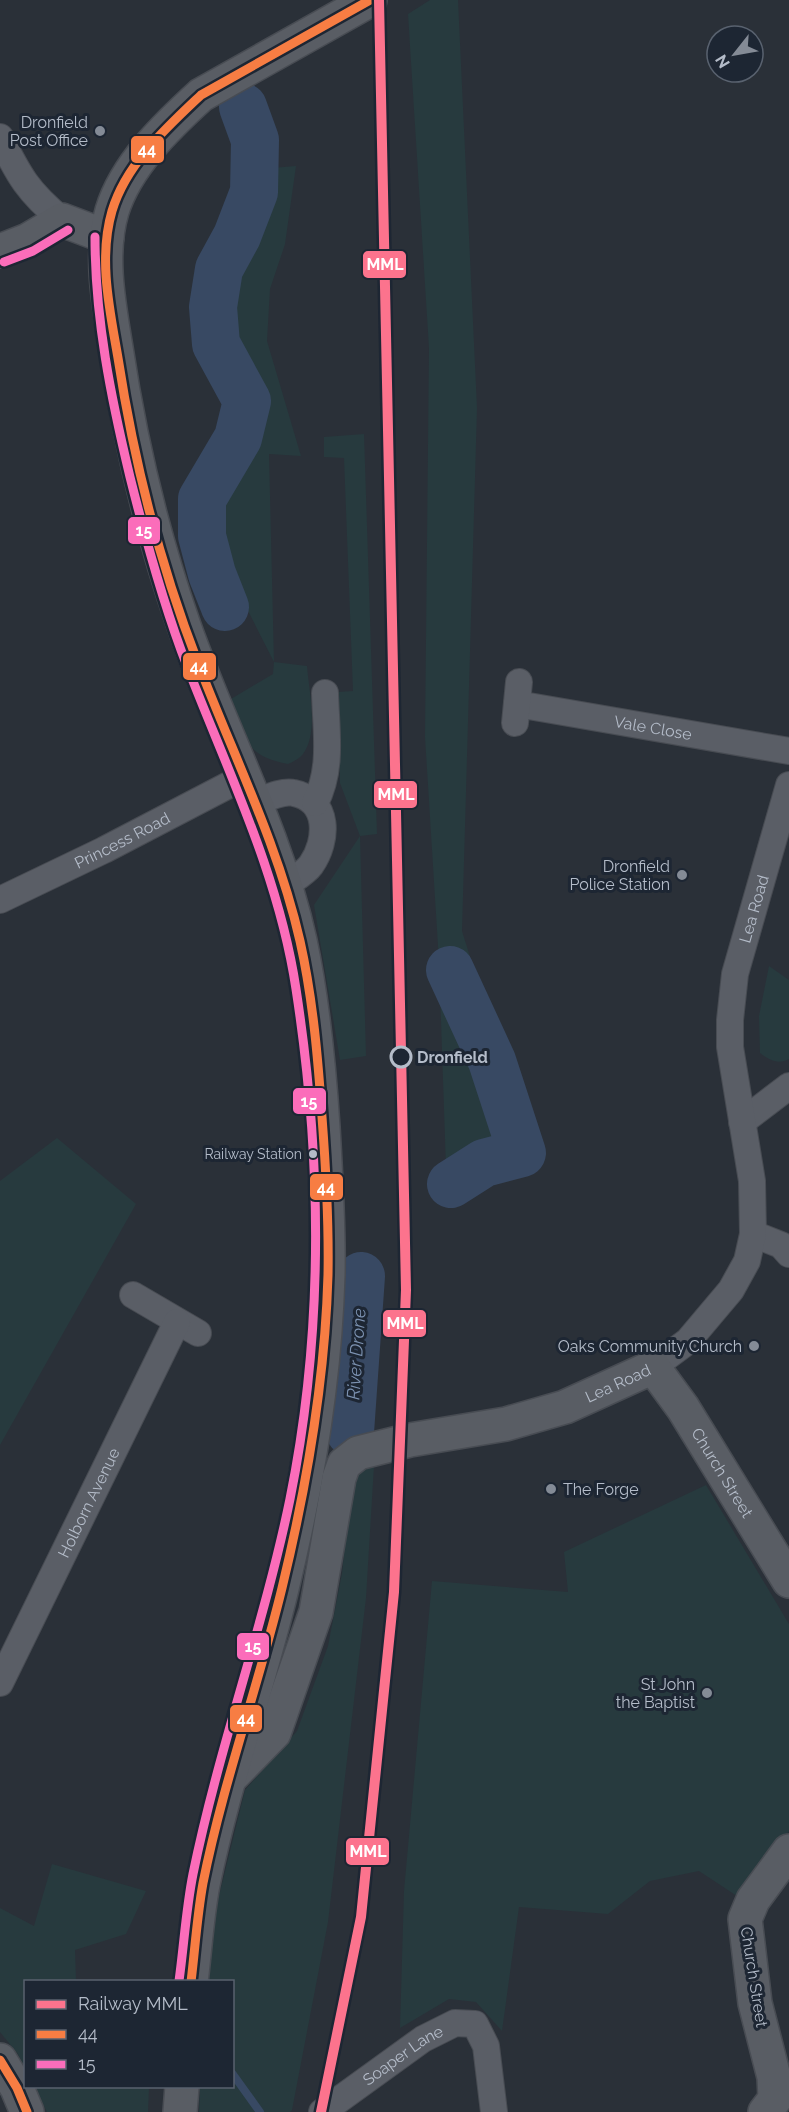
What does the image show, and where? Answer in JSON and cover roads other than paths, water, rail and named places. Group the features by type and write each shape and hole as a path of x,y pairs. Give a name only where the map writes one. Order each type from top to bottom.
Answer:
{"main road":[{"path":"191,1980 202,1889 228,1780 281,1592 303,1494 324,1347 328,1241 320,1079 301,944 285,885 185,628 162,557 122,391 110,312 106,266 107,237 112,210 124,183 154,143 185,109 201,95 370,0"},
{"path":"0,251 27,240 62,220 107,237"},
{"name":"Lea Road","path":"228,1780 274,1733 316,1612 344,1464 358,1453 410,1440 507,1424 565,1407 653,1367"},
{"name":"Church Street","path":"653,1367 683,1407 789,1581"},
{"name":"Church Street","path":"776,2107 774,2077 755,2003 745,1919 753,1900 789,1851"},
{"path":"0,2060 17,2088 27,2112"},
{"path":"180,2112 182,2088"}],"street":[{"path":"0,137 17,171 34,196 62,220"},
{"path":"285,885 309,867 320,850 324,833 322,817 315,803 323,787 328,766 325,693"},
{"name":"Vale Close","path":"517,703 789,751"},
{"name":"Lea Road","path":"653,1367 688,1341 731,1290 747,1261 753,1234 752,1181 730,1047 730,1020 735,974 789,785"},
{"name":"Princess Road","path":"0,900 104,850 249,790 277,795 294,793 315,803"},
{"path":"742,1122 789,1086"},
{"path":"753,1234 782,1245 789,1254"},
{"name":"Holborn Avenue","path":"0,1683 187,1328 133,1295"},
{"name":"Soaper Lane","path":"322,2112 423,2039 455,2023 475,2024 486,2046 494,2112"}],"waterway":[{"name":"River Drone","path":"225,607 212,574 202,536 202,499 238,438 247,401 216,344 213,307 219,269 237,236 254,192 255,140 243,107"},
{"name":"River Drone","path":"450,970 492,1061 522,1153 484,1163 451,1184"},
{"name":"River Drone","path":"350,1432 361,1276"},
{"name":"River Drone","path":"234,2076 260,2112"}],"rail line":[{"name":"MML","path":"321,2112 361,1917 394,1592 406,1290 379,0"}],"place":[{"name":"Dronfield Post Office","path":"100,131"},
{"name":"Dronfield Police Station","path":"682,875"},
{"name":"Dronfield","path":"401,1057"},
{"name":"Railway Station","path":"313,1154"},
{"name":"Oaks Community Church","path":"754,1346"},
{"name":"The Forge","path":"551,1489"},
{"name":"St John the Baptist","path":"707,1693"}]}
